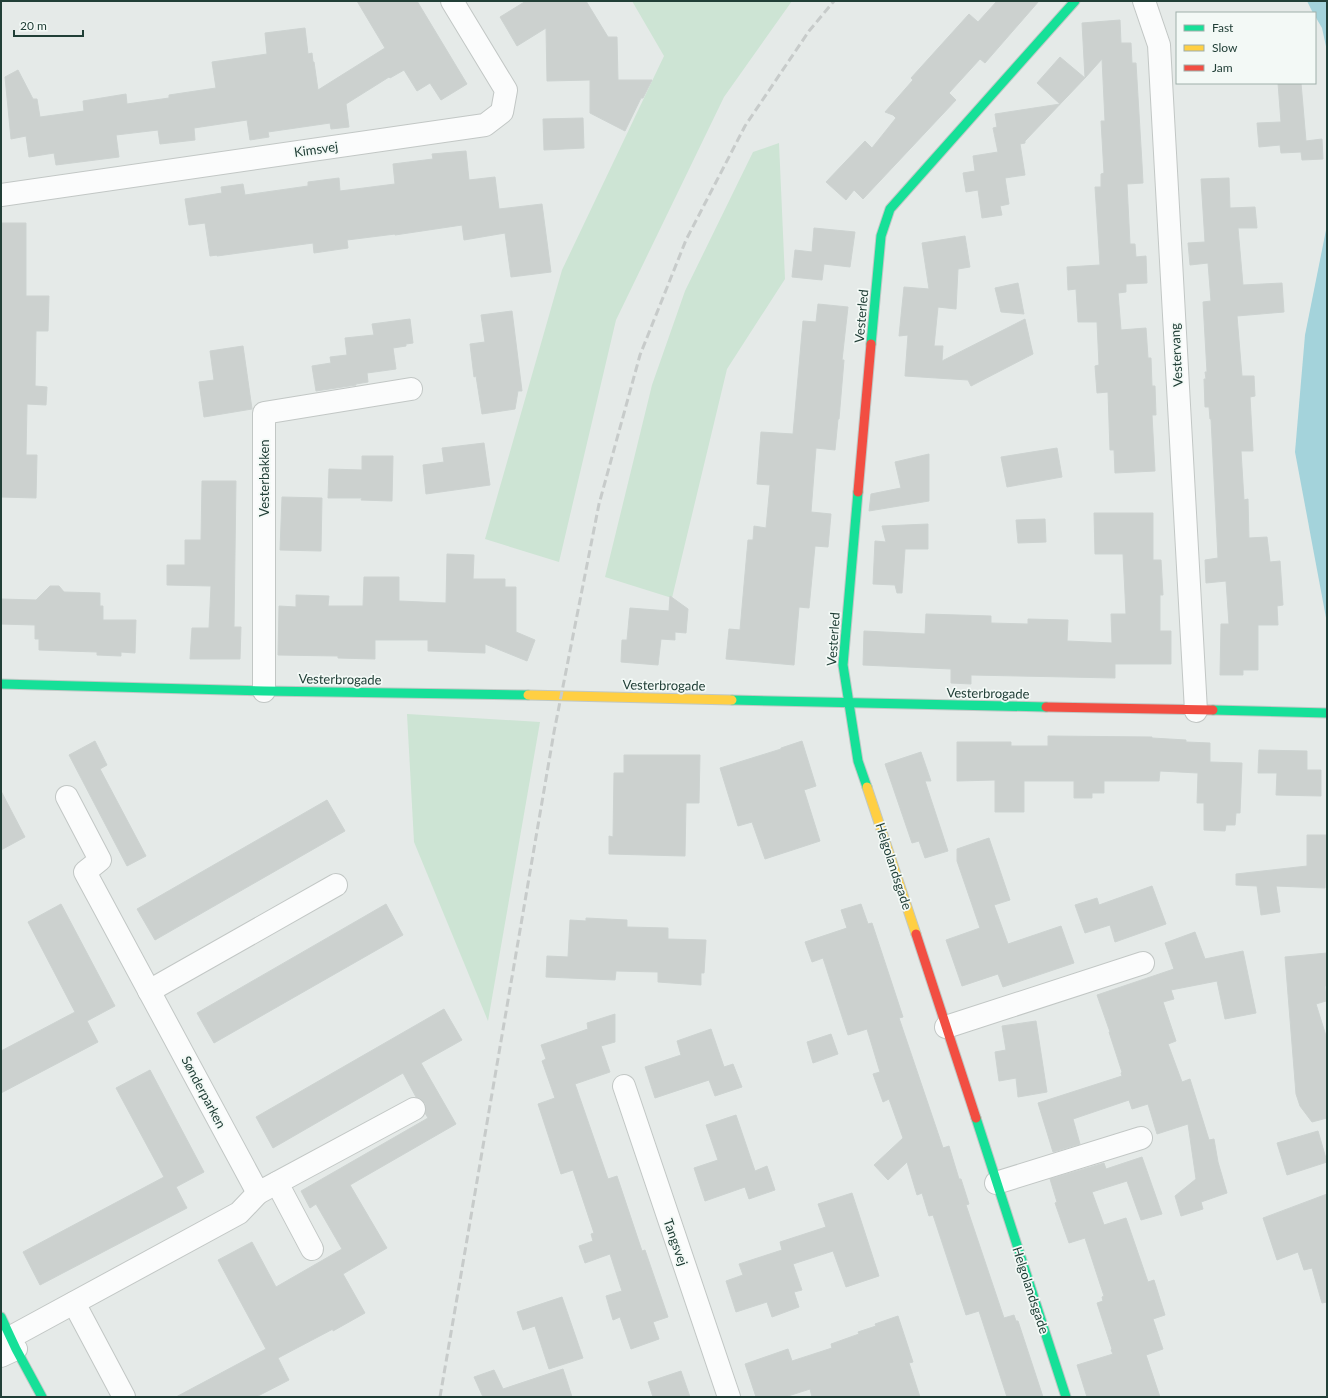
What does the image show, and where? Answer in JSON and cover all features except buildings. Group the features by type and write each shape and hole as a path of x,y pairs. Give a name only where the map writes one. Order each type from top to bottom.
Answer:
{"street":[{"name":"Kimsvej","path":"1,195 485,125 502,112 506,90 452,1"},
{"name":"Vesterled","path":"848,703 843,665 881,236 890,209 1075,1"},
{"name":"Vestervang","path":"1144,1 1159,45 1196,711"},
{"name":"Vesterbakken","path":"264,691 264,413 411,389"},
{"name":"Vesterbrogade","path":"1,684 264,691 398,692 1327,713"},
{"name":"Helgolandsgade","path":"848,703 858,761 889,850 1066,1397"},
{"name":"Sønderparken","path":"68,797 100,860 85,872 149,991 268,1188 312,1249"},
{"path":"149,991 336,885"},
{"path":"946,1027 1143,963"},
{"name":"Tangsvej","path":"624,1086 729,1397"},
{"path":"9,1347 74,1303 239,1213 268,1188 414,1109"},
{"path":"996,1183 1141,1138"},
{"path":"74,1303 124,1397"},
{"path":"1,1317 9,1347 42,1397"}],"green space":[{"path":"632,1 792,1 724,97 616,320 559,562 485,539 562,270 664,56"},
{"path":"779,143 785,279 727,369 672,598 605,577 652,385 685,291 753,152"},
{"path":"407,714 540,722 488,1021 414,842"}],"water":[{"path":"1307,1 1327,1 1327,51 1322,28 1316,18 1316,12 1312,12"},
{"path":"1327,225 1327,623 1295,452 1305,335"}],"railway":[{"path":"440,1397 554,732 599,504 640,355 686,240 745,126 809,31 834,1"}],"traffic: fast":[{"path":"871,344 881,236 890,209 1075,1"},
{"path":"858,492 843,665 858,761 867,787"},
{"path":"1,684 264,691 528,695"},
{"path":"732,700 1046,707"},
{"path":"1213,710 1327,713"},
{"path":"976,1118 1066,1397"},
{"path":"1,1317 16,1349 42,1397"}],"traffic: slow":[{"path":"528,695 732,700"},
{"path":"867,787 916,934"}],"traffic: jam":[{"path":"858,492 871,344"},
{"path":"1046,707 1213,710"},
{"path":"916,934 976,1118"}]}
